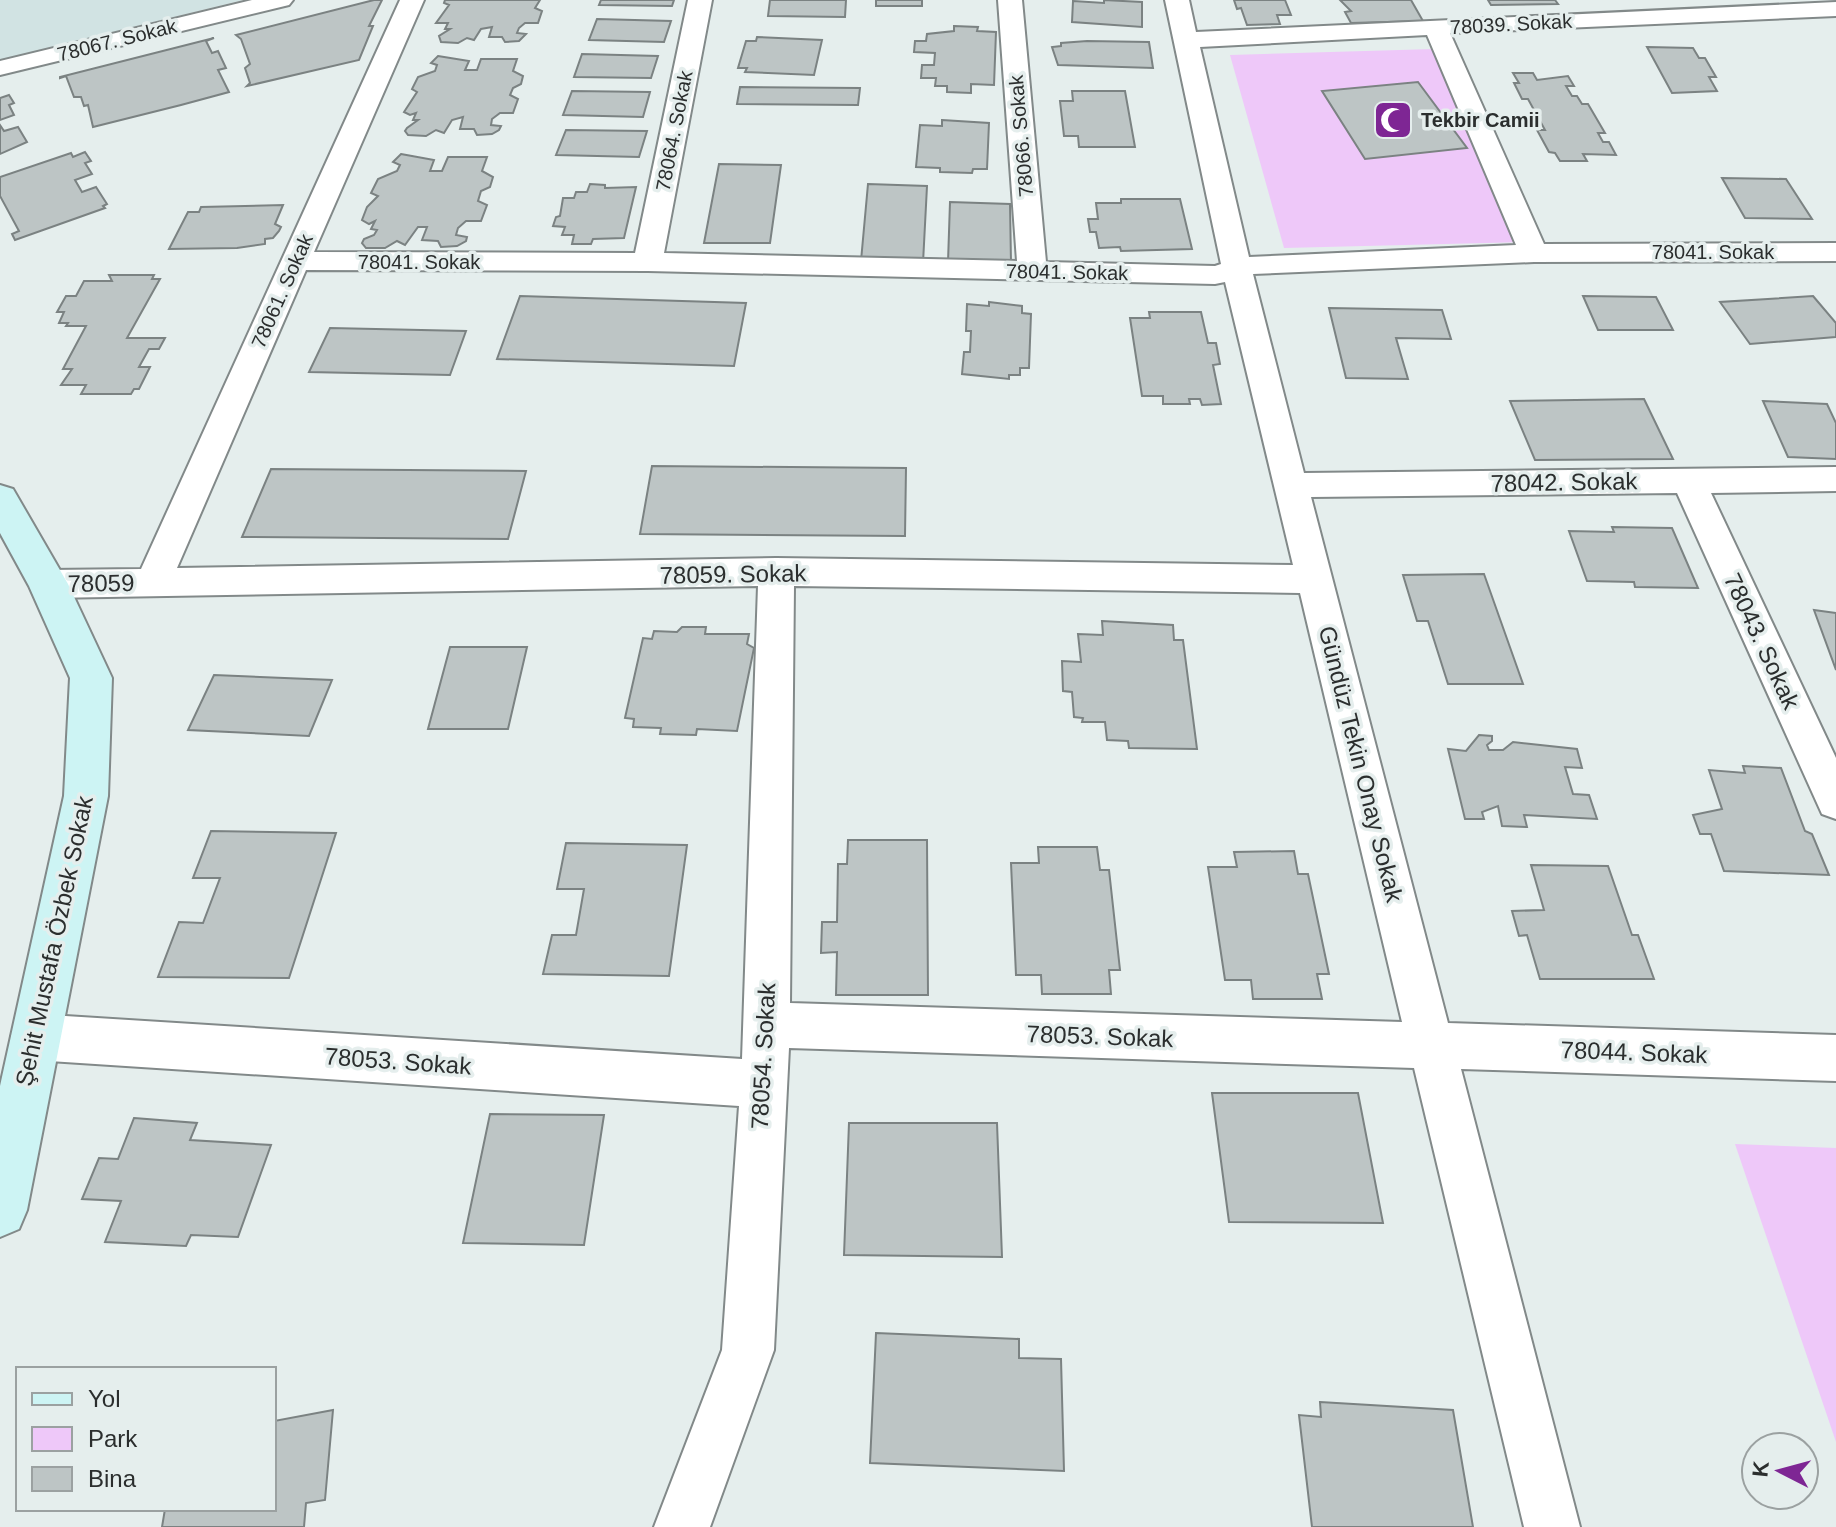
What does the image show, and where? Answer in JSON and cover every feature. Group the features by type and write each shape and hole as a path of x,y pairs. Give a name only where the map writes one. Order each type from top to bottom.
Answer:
{"main road":[{"name":"Şehit Mustafa Özbek Sokak","path":"0,499 48,584 91,678 86,796 0,1210"}],"street":[{"name":"78067. Sokak","path":"0,68 281,0"},
{"name":"78061. Sokak","path":"153,582 412,0"},
{"name":"78064. Sokak","path":"648,262 700,0"},
{"name":"78066. Sokak","path":"1010,0 1032,271"},
{"name":"Gündüz Tekin Onay Sokak","path":"1177,0 1236,268 1552,1527"},
{"path":"1451,0 1467,27"},
{"name":"78039. Sokak","path":"1187,40 1467,27 1679,7 1836,9"},
{"path":"1436,28 1534,253"},
{"name":"78041. Sokak","path":"296,261 648,262 1215,275 1259,263 1534,253 1836,252"},
{"name":"78042. Sokak","path":"1292,485 1836,479"},
{"name":"78043. Sokak","path":"1689,481 1836,801"},
{"name":"78059. Sokak","path":"153,582 776,572 1313,579"},
{"name":"78054. Sokak","path":"682,1527 748,1350 761,1084 767,1025 776,572"},
{"name":"78059","path":"48,584 153,582"},
{"name":"78053. Sokak","path":"767,1025 1433,1047"},
{"name":"78053. Sokak","path":"34,1037 761,1084"},
{"name":"78044. Sokak","path":"1433,1047 1836,1058"}],"shaded area":[{"path":"0,0 243,0 0,60"}],"green space":[{"path":"1434,49 1529,242 1284,248 1230,55"},
{"path":"1735,1144 1836,1148 1836,1442"}],"building":[{"path":"382,0 369,26 373,26 359,60 247,86 250,83 245,68 250,64 241,39 236,35"},
{"path":"445,0 540,0 535,8 542,11 538,23 525,23 519,28 517,33 526,34 519,41 505,42 502,37 489,37 492,27 481,29 474,40 467,38 458,43 441,42 439,36 450,29 445,29 448,23 436,23 449,5 444,3"},
{"path":"601,0 674,0 672,6 599,5"},
{"path":"770,0 846,0 845,17 768,16"},
{"path":"876,0 922,0 922,6 876,6"},
{"path":"1104,0 1142,2 1142,27 1072,22 1073,1 1104,3"},
{"path":"1234,0 1285,0 1291,15 1277,15 1280,24 1247,25 1241,8 1237,9"},
{"path":"1340,0 1411,0 1423,21 1351,23 1345,12 1351,11"},
{"path":"1488,0 1555,0 1558,4 1491,5"},
{"path":"597,19 671,21 664,42 589,40"},
{"path":"954,26 978,27 977,31 996,32 994,85 971,84 971,93 947,92 947,86 935,86 936,78 921,78 922,65 934,65 935,53 914,52 915,41 926,41 927,34 954,31"},
{"path":"757,37 822,40 814,75 745,72 747,68 738,68 746,41 756,41"},
{"path":"214,38 206,41 212,53 218,51 226,68 218,70 229,92 181,105 93,127 88,105 84,106 81,97 74,97 66,76 60,78 60,77"},
{"path":"1149,42 1153,68 1058,65 1052,47 1061,46 1061,43"},
{"path":"1647,47 1693,48 1699,58 1705,58 1716,77 1709,77 1717,91 1672,93"},
{"path":"582,54 658,56 651,78 574,77"},
{"path":"438,56 469,61 465,70 477,70 481,59 517,59 513,71 523,76 521,84 513,88 510,95 518,99 513,113 500,113 492,119 491,125 501,126 499,130 477,135 474,129 460,129 463,117 452,120 444,133 436,130 426,136 408,135 405,131 407,128 418,120 413,120 416,113 410,115 404,112 417,92 412,89 418,77 435,71 437,65 431,63"},
{"path":"1513,73 1533,73 1537,80 1568,76 1574,86 1566,86 1572,96 1577,96 1582,104 1588,104 1605,133 1598,133 1603,142 1609,142 1616,155 1583,154 1587,161 1560,161 1555,153 1549,152 1537,130 1545,130 1528,99 1522,99"},
{"name":"Tekbir Camii","path":"1418,82 1467,148 1365,159 1322,91"},
{"path":"740,87 860,88 858,105 737,104"},
{"path":"572,91 650,92 643,117 563,115"},
{"path":"1072,91 1125,91 1135,147 1079,147 1078,136 1064,136 1060,101 1073,101"},
{"path":"9,95 14,103 9,105 14,115 0,120 0,98"},
{"path":"942,120 989,123 987,169 973,169 972,173 940,172 940,168 916,167 920,125 942,126"},
{"path":"0,125 4,131 18,127 27,142 0,154"},
{"path":"566,130 647,131 639,157 556,155"},
{"path":"85,152 91,161 85,163 92,174 75,180 82,192 96,187 107,204 103,206 105,208 15,240 12,234 19,231 0,196 0,177 71,153 73,157"},
{"path":"401,154 434,160 430,171 442,171 448,157 487,157 482,171 493,177 490,187 481,191 478,201 487,205 481,221 466,221 458,228 456,235 467,237 466,241 457,246 441,247 438,241 422,240 427,227 418,227 405,245 397,241 385,248 366,248 362,243 377,230 371,229 375,221 369,224 362,220 367,207 378,196 371,193 378,179 397,171 400,165 393,162"},
{"path":"719,164 781,165 770,243 704,243"},
{"path":"1722,178 1786,179 1812,219 1745,218"},
{"path":"590,184 605,185 605,188 636,187 624,238 593,239 591,244 572,244 574,235 562,235 565,227 553,226 556,217 560,216 563,198 574,198 576,192 587,192"},
{"path":"868,184 927,186 923,263 861,261"},
{"path":"1121,199 1180,199 1192,249 1121,251 1120,247 1099,248 1096,232 1090,232 1088,219 1098,219 1096,203 1121,203"},
{"path":"950,202 1010,204 1011,263 948,262"},
{"path":"283,205 275,224 281,227 273,238 265,239 265,244 237,248 169,249 188,212 199,212 201,207"},
{"path":"109,275 154,275 152,279 160,279 127,338 165,338 159,349 149,349 139,367 150,367 139,389 134,389 131,394 81,394 86,385 61,385 72,369 63,369 86,326 59,323 64,312 57,312 66,296 76,296 84,281 112,281"},
{"path":"520,296 746,303 734,366 497,359"},
{"path":"1583,296 1656,297 1673,330 1598,330"},
{"path":"1813,296 1836,323 1836,337 1750,344 1720,302"},
{"path":"989,302 1022,306 1022,313 1031,314 1029,368 1020,368 1020,375 1009,375 1009,379 962,374 964,352 970,352 971,331 966,331 967,304 989,306"},
{"path":"1329,308 1442,310 1451,339 1396,338 1408,379 1346,378"},
{"path":"1149,312 1201,312 1208,343 1216,343 1220,364 1213,365 1221,404 1202,405 1200,399 1189,399 1190,404 1163,404 1163,396 1142,396 1130,318 1150,318"},
{"path":"330,328 466,331 450,375 309,372"},
{"path":"1644,399 1673,459 1535,460 1510,401"},
{"path":"1763,401 1827,404 1836,423 1836,459 1788,457"},
{"path":"652,466 906,468 905,536 640,534"},
{"path":"271,469 526,471 508,539 242,537"},
{"path":"1612,527 1672,528 1698,588 1635,587 1634,582 1587,581 1569,531 1614,532"},
{"path":"1484,574 1523,684 1448,684 1428,621 1417,621 1403,575"},
{"path":"1814,610 1836,613 1836,670"},
{"path":"1102,621 1173,625 1174,640 1183,640 1197,749 1129,748 1128,741 1107,740 1105,722 1082,722 1083,718 1074,717 1072,692 1063,691 1062,661 1081,662 1078,634 1103,635"},
{"path":"682,627 706,627 705,634 749,634 747,644 754,648 737,731 697,729 696,735 660,734 661,728 633,727 634,719 625,718 643,638 652,639 654,631 677,632"},
{"path":"450,647 527,647 508,729 428,729"},
{"path":"214,675 332,680 309,736 188,730"},
{"path":"1479,735 1492,736 1492,741 1487,745 1489,750 1503,750 1513,742 1577,749 1582,768 1565,767 1573,794 1589,795 1597,819 1524,815 1527,827 1502,826 1498,806 1482,812 1484,819 1465,819 1448,749 1466,751"},
{"path":"1743,766 1781,768 1805,831 1812,834 1829,875 1724,871 1711,834 1700,834 1693,815 1722,809 1709,770 1745,773"},
{"path":"211,831 336,833 289,978 158,977 179,922 203,923 220,878 193,878"},
{"path":"848,840 927,840 928,995 836,995 837,952 821,953 822,922 837,922 838,864 847,864"},
{"path":"566,843 687,845 669,976 543,974 552,935 576,935 584,889 557,889"},
{"path":"1038,847 1097,847 1100,870 1109,870 1120,970 1109,970 1111,994 1042,994 1041,975 1016,975 1011,863 1039,863"},
{"path":"1294,851 1298,874 1308,874 1329,974 1317,974 1322,999 1253,999 1251,980 1225,980 1208,867 1237,867 1234,852"},
{"path":"1531,865 1608,866 1632,935 1638,935 1654,979 1540,979 1527,935 1519,936 1512,911 1544,910"},
{"path":"1212,1093 1358,1093 1383,1223 1229,1222"},
{"path":"490,1114 604,1115 584,1245 463,1243"},
{"path":"134,1118 197,1123 190,1140 271,1145 238,1237 191,1235 186,1246 105,1242 121,1201 82,1199 99,1158 118,1159"},
{"path":"849,1123 997,1123 1002,1257 844,1255"},
{"path":"876,1333 1019,1339 1019,1358 1061,1359 1064,1471 870,1463"},
{"path":"1320,1402 1453,1410 1473,1527 1312,1527 1299,1415 1321,1417"},
{"path":"333,1410 325,1500 306,1503 304,1527 162,1527 165,1511 276,1511 276,1421"}],"place":[{"name":"Tekbir Camii","path":"1393,120"}]}
